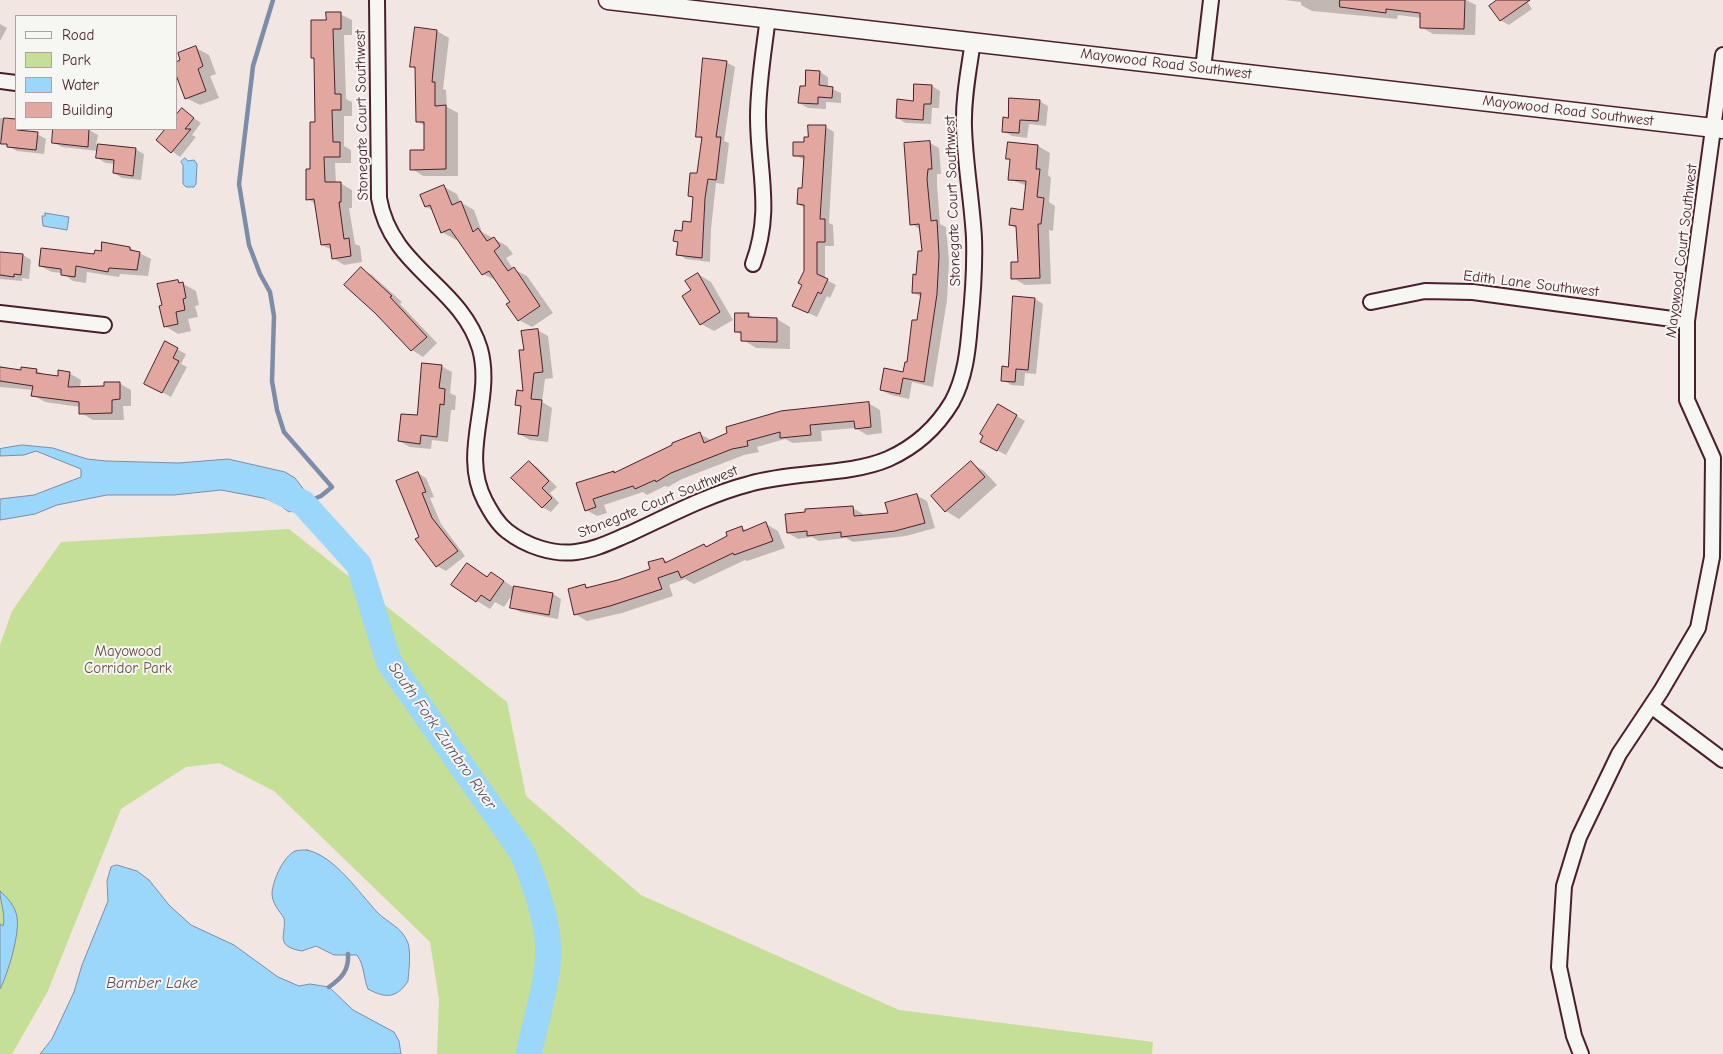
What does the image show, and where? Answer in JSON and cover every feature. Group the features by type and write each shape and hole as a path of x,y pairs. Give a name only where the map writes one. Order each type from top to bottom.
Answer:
{"street":[{"name":"Stonegate Court Southwest","path":"377,0 379,198 381,212 397,246 461,311 468,321 478,344 484,378 474,466 483,497 497,521 507,530 528,544 558,552 574,552 601,546 749,483 782,476 856,467 887,459 913,445 943,415 958,388 963,374 972,301 974,236 964,122 973,41"},
{"name":"Mayowood Road Southwest","path":"608,0 768,17 1718,129"},
{"path":"1203,69 1211,0"},
{"path":"753,264 764,226 765,206 758,114 768,17"},
{"name":"Mayowood Court Southwest","path":"1581,1054 1574,1036 1559,967 1564,886 1578,837 1619,754 1651,706 1698,628 1712,557 1713,458 1687,400 1687,320 1718,129 1723,55"},
{"path":"0,81 15,83"},
{"name":"Edith Lane Southwest","path":"1371,302 1424,291 1473,292 1687,320"},
{"path":"0,313 104,325"},
{"path":"1651,706 1723,760"}],"green space":[{"name":"Mayowood Corridor Park","path":"289,529 507,702 526,796 641,895 899,1010 1153,1042 1152,1054 437,1054 439,1000 430,942 274,791 219,763 186,767 121,809 47,993 12,1054 0,1054 0,645 12,611 61,542"}],"water":[{"path":"185,158 188,161 194,160 197,164 196,184 194,187 186,187 183,184 183,165 181,162"},
{"path":"45,213 69,217 67,230 43,226 42,216 45,216"},
{"path":"22,445 53,448 87,459 106,461 179,463 228,459 285,472 295,478 305,491 310,504 289,512 277,503 263,498 221,490 174,495 107,495 57,505 35,514 0,520 0,499 34,495 81,477 81,469 36,451 24,455 0,456 0,449"},
{"path":"307,850 337,867 378,913 402,933 408,943 410,962 408,981 400,991 395,994 386,995 368,989 357,955 334,955 316,946 302,951 293,949 284,943 284,918 273,900 273,888 279,869 286,858 295,851"},
{"name":"Bamber Lake","path":"117,865 137,871 149,880 169,905 191,925 234,945 278,977 299,986 310,984 329,987 353,1010 394,1032 399,1041 401,1054 40,1054 52,1039 74,992 82,965 108,901 107,881 111,867"},
{"path":"0,891 8,899 16,913 17,933 13,953 0,989 0,924 3,926 4,917"}],"building":[{"path":"1340,0 1465,0 1464,29 1420,28 1420,13 1386,9 1386,13 1340,7"},
{"path":"1497,0 1530,0 1500,21 1489,6"},
{"path":"326,12 341,12 341,29 333,29 335,94 341,94 341,110 332,110 333,142 340,142 340,157 324,157 325,182 341,182 341,202 339,202 344,239 349,238 351,256 332,259 330,244 321,245 314,199 306,200 306,169 310,169 310,122 315,122 314,58 311,58 311,20 326,20"},
{"path":"415,27 437,30 432,82 435,82 435,106 446,105 446,169 410,170 410,150 424,150 424,122 416,122 415,67 410,67"},
{"path":"196,46 203,66 198,69 206,91 185,99 178,80 178,61 180,60 178,53"},
{"path":"703,58 727,61 716,137 721,137 716,180 708,179 705,198 702,258 676,255 678,242 673,241 675,230 682,231 683,221 691,222 693,197 688,196 690,173 697,173 702,137 696,137"},
{"path":"806,70 820,71 819,85 833,87 832,98 818,97 818,104 798,103 800,86 805,86"},
{"path":"914,84 932,85 931,104 924,104 923,120 896,118 897,99 913,101"},
{"path":"1009,98 1040,100 1038,121 1020,120 1019,133 1002,132 1003,117 1008,118"},
{"path":"182,108 194,118 185,129 191,129 171,153 156,140 164,130 178,130 178,113"},
{"path":"4,118 15,119 15,130 38,132 36,150 7,147 7,144 1,144"},
{"path":"808,125 826,125 820,219 825,219 825,242 817,242 817,274 828,279 821,294 818,292 808,313 792,306 802,285 798,283 804,271 804,205 797,204 798,188 802,188 804,156 793,156 793,142 804,142 804,137 808,137"},
{"path":"53,130 89,130 88,147 52,143"},
{"path":"930,141 932,169 928,169 927,179 931,221 937,220 939,256 937,294 924,382 903,378 900,394 880,390 884,368 903,372 905,362 907,362 912,320 917,320 921,293 912,293 913,274 916,275 918,251 922,251 919,224 910,225 904,143"},
{"path":"1008,142 1038,145 1036,169 1040,169 1037,197 1044,198 1041,224 1038,224 1040,278 1011,279 1011,262 1018,262 1016,226 1009,225 1011,208 1023,210 1026,181 1008,180 1010,159 1006,159"},
{"path":"98,144 136,148 133,176 113,173 114,160 96,158"},
{"path":"444,185 452,205 461,201 473,232 478,228 487,241 494,237 500,246 494,251 508,271 514,267 540,306 518,321 506,304 510,302 489,271 482,275 450,229 441,233 430,205 425,207 420,195"},
{"path":"102,242 130,247 130,250 140,252 137,270 109,268 108,272 76,266 75,277 61,275 61,269 39,266 41,248 94,254 95,250 101,251"},
{"path":"0,252 23,254 21,275 14,274 14,277 0,275"},
{"path":"361,267 392,296 390,297 427,337 411,351 375,313 344,285"},
{"path":"698,273 720,312 700,325 682,296 691,290 685,281"},
{"path":"178,280 179,283 183,282 186,298 183,299 185,310 176,312 178,324 164,327 159,306 162,305 157,284"},
{"path":"1013,296 1035,298 1028,370 1016,369 1015,382 1001,381 1002,366 1008,367"},
{"path":"735,313 749,313 748,317 777,318 777,342 741,341 741,332 735,332"},
{"path":"538,329 543,372 534,373 531,399 542,400 538,436 518,434 521,406 515,405 517,390 523,391 519,350 524,350 521,331"},
{"path":"165,341 178,348 173,358 179,361 162,393 144,384"},
{"path":"422,363 442,365 439,388 445,389 444,405 440,404 437,437 421,435 420,444 398,441 401,414 417,415"},
{"path":"0,367 21,370 21,367 37,369 36,373 58,376 58,370 70,372 68,387 104,386 104,382 120,382 120,399 112,400 112,413 79,414 79,402 31,396 33,386 0,381"},
{"path":"869,402 871,427 855,429 854,421 810,425 811,435 780,438 780,432 747,441 748,446 732,449 671,473 656,482 655,480 635,489 633,486 593,499 596,507 585,511 576,483 614,471 614,473 672,445 672,443 700,432 704,443 727,433 726,427 781,411"},
{"path":"998,404 1017,415 997,451 980,442 983,436 980,434"},
{"path":"529,461 549,481 542,488 552,498 542,508 511,478"},
{"path":"971,461 985,477 945,512 931,496"},
{"path":"418,472 426,492 422,493 432,518 458,551 436,567 415,539 419,537 396,481"},
{"path":"917,494 925,523 895,531 841,537 841,532 807,536 807,531 787,533 785,514 805,512 805,509 853,506 854,516 888,513 885,503"},
{"path":"766,522 773,541 734,555 733,553 681,578 678,571 658,578 662,589 610,606 574,615 568,589 585,584 586,588 618,580 650,569 648,562 663,558 665,563 704,544 706,547 727,536 726,532 742,526 743,531"},
{"path":"467,563 487,577 491,572 504,581 490,601 481,595 476,602 451,585"},
{"path":"514,586 553,593 549,615 510,608"}],"waterway":[{"path":"273,0 253,66 239,184 249,245 260,274 270,292 274,316 272,381 277,410 284,432 332,487 321,496 304,503"},
{"name":"South Fork Zumbro River","path":"274,489 303,503 359,565 389,662 522,852 539,898 548,944 547,972 529,1054"},
{"path":"329,987 344,973 348,954"}]}
